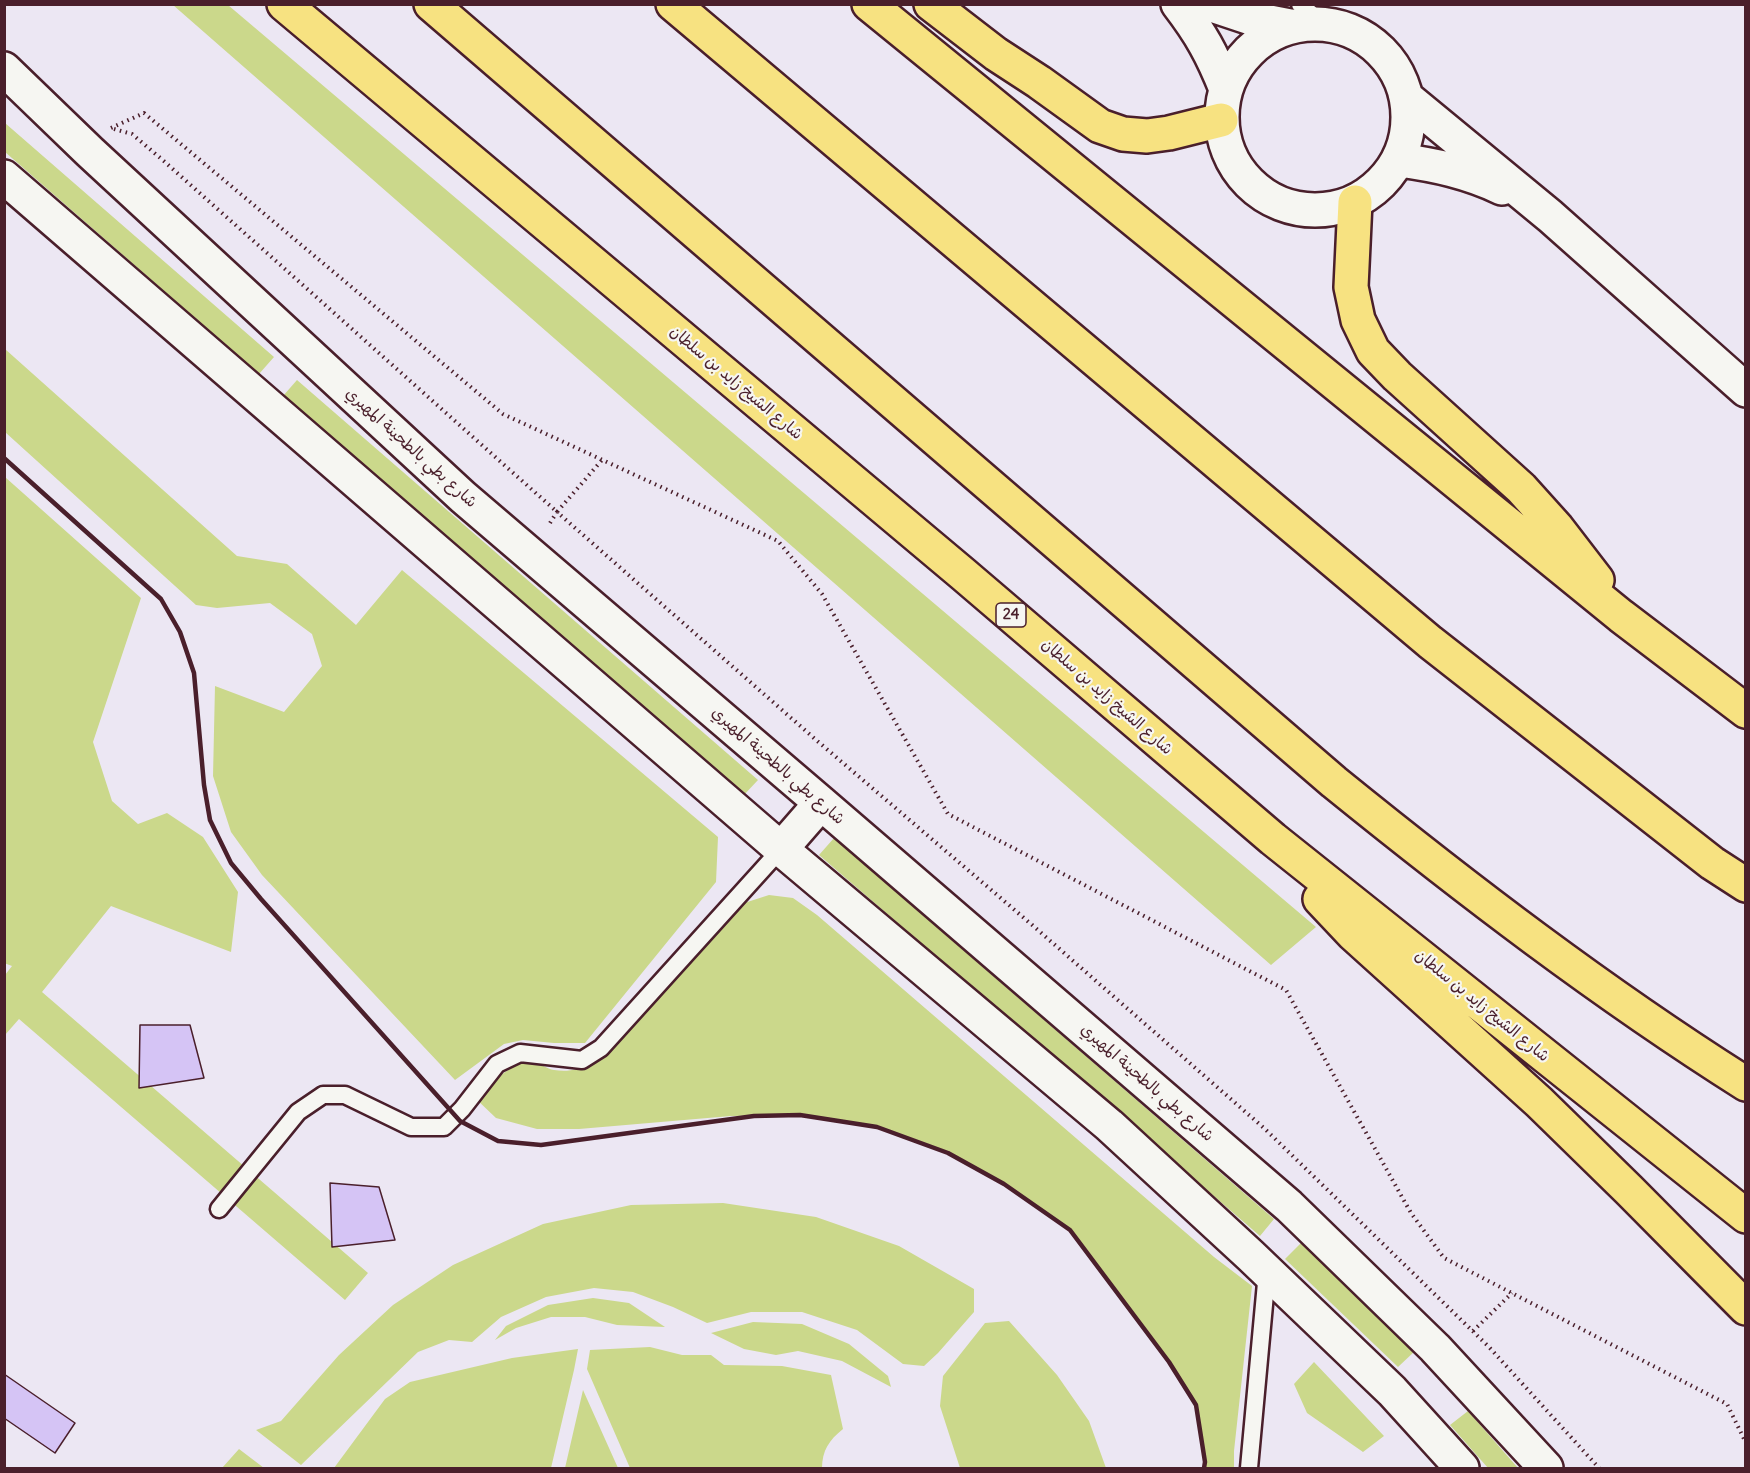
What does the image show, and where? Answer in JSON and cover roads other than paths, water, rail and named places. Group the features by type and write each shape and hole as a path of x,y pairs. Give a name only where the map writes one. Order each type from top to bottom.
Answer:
{"highway":[{"name":"شارع الشيخ زايد بن سلطان","path":"284,4 963,574 1273,839 1746,1216"},
{"path":"431,4 1334,782 1434,863 1533,937 1709,1061 1746,1084"},
{"path":"673,4 1430,642 1712,863 1746,885"},
{"path":"869,4 1621,616 1746,711"},
{"path":"931,4 996,54 1100,126 1123,134 1147,136 1169,133 1223,104"},
{"path":"1355,202 1351,287 1358,320 1373,351 1397,376 1521,488 1591,571 1621,616"},
{"path":"1273,839 1312,890 1353,934 1539,1102 1746,1308"}],"street":[{"path":"1178,4 1197,28 1214,57 1223,104 1227,150 1243,176 1266,196 1295,208 1326,210 1355,202 1381,184 1399,160 1409,130 1408,99 1397,70 1377,46 1351,30 1304,18 1254,19 1209,4"},
{"path":"1223,104 1240,61 1262,40 1304,18"},
{"name":"شارع بطي بالطحينة المهيري","path":"4,69 463,497 1289,1206 1435,1348 1546,1468"},
{"path":"1408,99 1550,216 1746,390"},
{"path":"1399,160 1440,166 1479,177 1516,194 1550,216"},
{"path":"4,177 781,849 1109,1125 1267,1271 1392,1391 1462,1468"},
{"path":"781,849 821,803"}],"lane":[{"path":"219,1209 298,1112 323,1095 345,1095 411,1127 444,1127 462,1109 497,1064 520,1053 582,1060 601,1048 781,849"},
{"path":"1249,1468 1267,1271"}],"railway":[{"path":"4,458 161,599 180,632 194,673 204,785 210,820 231,863 460,1121 498,1141 541,1145 754,1116 800,1115 877,1127 948,1153 1004,1184 1070,1230 1169,1362 1196,1405 1204,1468"}]}
